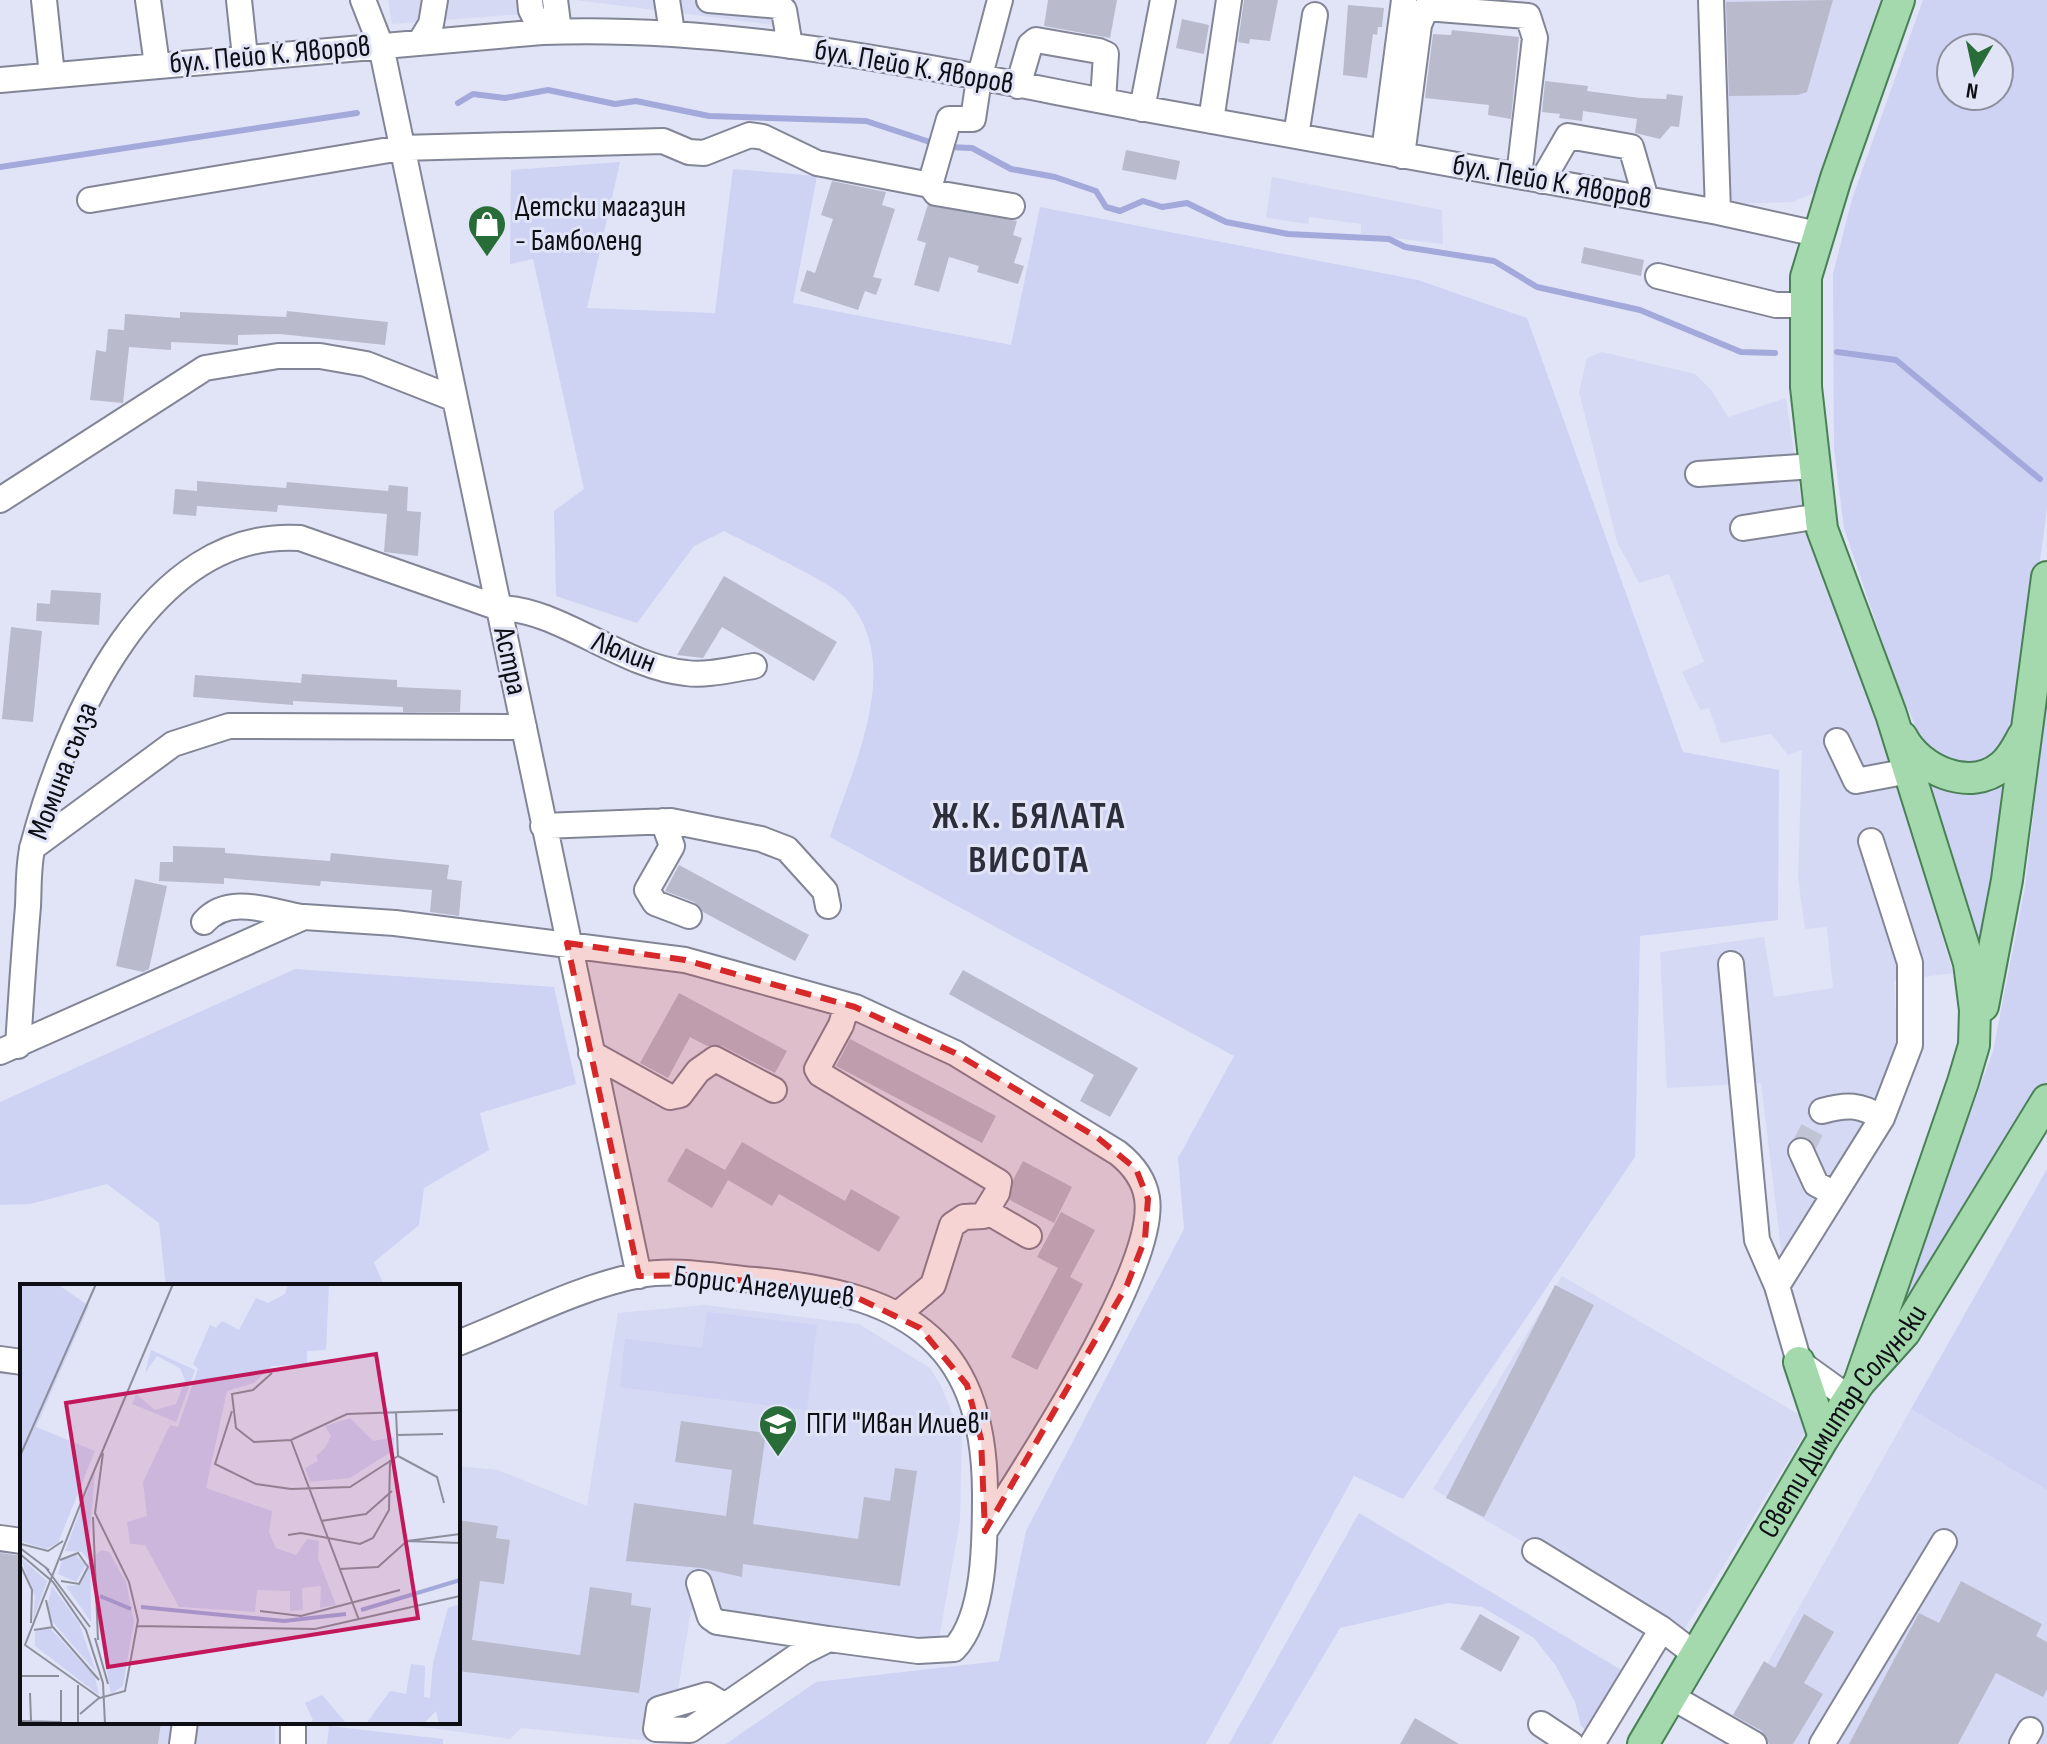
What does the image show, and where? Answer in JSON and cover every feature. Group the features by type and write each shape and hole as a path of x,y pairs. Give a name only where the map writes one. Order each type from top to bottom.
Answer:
{"main road":[{"path":"1899,0 1817,234 1806,277 1804,305 1820,516 1832,563 1891,714 1904,742 1917,757 1948,775 1985,776 2001,768 2012,756 2028,726"},
{"path":"1855,1390 1974,1045 2007,880 2047,577"},
{"path":"1891,714 1969,963 1974,999 1974,1045"},
{"name":"Свети Димитър Солунски","path":"1643,1744 1824,1437 1855,1390 1905,1332 2047,1100"},
{"path":"1795,1352 1824,1437"}],"street":[{"path":"44,0 52,75"},
{"path":"148,0 157,65"},
{"path":"239,0 245,57"},
{"name":"Астра","path":"363,0 381,46 639,1276"},
{"path":"420,42 431,24 435,0"},
{"path":"530,0 531,10 550,32"},
{"path":"550,32 555,0"},
{"path":"667,0 672,32"},
{"path":"709,0 784,5 790,46"},
{"path":"1000,0 979,79 973,119 949,119 932,176 936,193 1012,206"},
{"path":"1142,109 1163,0"},
{"path":"1211,121 1229,0"},
{"path":"1393,154 1404,0"},
{"path":"1711,0 1718,212"},
{"path":"1393,154 1419,25 1426,8 1528,16 1535,38 1531,178"},
{"path":"1296,136 1315,15"},
{"name":"бул. Пейо К. Яворов","path":"0,80 550,32 672,32 790,46 979,79 1718,212 1817,234"},
{"path":"1018,86 1030,45 1036,40 1099,51 1106,54 1103,101"},
{"path":"90,200 401,148 663,141 689,152 704,153 750,135 763,137 817,163 932,176"},
{"path":"1531,178 1568,136 1615,144 1631,147 1646,199"},
{"path":"1658,276 1776,305 1804,305"},
{"path":"0,500 205,368 278,356 320,356 366,364 455,399"},
{"path":"1698,474 1814,466"},
{"path":"1743,528 1820,516"},
{"name":"Момина сълза","path":"9,1049 32,848 72,729 127,634 175,581 245,542 271,536 300,538 499,608"},
{"name":"Люлин","path":"499,608 524,609 603,647 687,674 754,666"},
{"path":"32,848 173,744 229,726 524,727"},
{"path":"1837,741 1856,781 1909,771"},
{"path":"543,826 663,821 777,844 787,849 825,891 828,906"},
{"path":"663,821 672,846 647,890 655,903 689,916"},
{"path":"1777,1286 1882,1118 1910,1045 1910,963 1871,841"},
{"path":"204,922 219,907 231,905 304,917 395,923 685,960 847,1005 955,1053 1098,1138 1136,1169 1148,1199 1145,1239 1127,1285 1056,1417 985,1531"},
{"path":"9,1049 304,917"},
{"path":"1731,964 1757,1240 1777,1286 1795,1352 1855,1390"},
{"path":"847,1005 841,1025 817,1069 820,1074 999,1182 983,1216 964,1217 952,1225 933,1285 898,1314"},
{"path":"591,1053 670,1097 680,1095 698,1071 715,1059 774,1090"},
{"path":"1822,1111 1843,1105 1863,1106 1882,1118"},
{"path":"1801,1151 1816,1184 1833,1193"},
{"path":"986,1211 1029,1236"},
{"name":"Борис Ангелушев","path":"460,1342 590,1290 639,1276 694,1275 810,1286 847,1293 898,1314 940,1345 967,1385 981,1439 985,1531 971,1623 966,1636 954,1649 918,1651 829,1639"},
{"path":"0,1359 20,1362"},
{"path":"0,1538 20,1541"},
{"path":"1822,1744 1944,1542"},
{"path":"1535,1551 1662,1629 1696,1655"},
{"path":"699,1583 710,1617 717,1622 829,1639"},
{"path":"1592,1744 1662,1629"},
{"path":"724,1705 707,1695 659,1709 656,1729 690,1730 803,1652 829,1639"},
{"path":"1672,1697 1754,1744"},
{"path":"182,1744 185,1724"},
{"path":"1541,1724 1571,1744"}],"highlighted area":[{"path":"567,943 685,960 855,1007 955,1053 1098,1138 1136,1169 1148,1199 1145,1239 1127,1285 985,1531 981,1439 967,1385 920,1328 847,1293 694,1275 639,1276"}],"shaded area":[{"path":"388,0 548,0 549,12 392,24"},
{"path":"575,0 795,0 798,28"},
{"path":"1725,0 1888,0 1825,181 1812,194 1792,202 1731,204"},
{"path":"1923,0 2047,0 2047,509 2018,724 1994,756 1966,763 1939,756 1922,741 1895,679 1844,528 1834,449 1833,274 1852,199"},
{"path":"620,162 587,308 715,313 733,169 817,176 793,303 1011,345 1040,207 1418,280 1527,318 1683,752 1779,770 1778,920 1640,936 1635,1157 1403,1499 1354,1476 1206,1744 726,1744 816,1682 999,1661 1026,1531 1184,1229 1178,1158 1234,1056 830,837 861,747 873,684 872,654 864,625 839,592 724,531 694,546 637,623 556,596 554,511 584,489 533,259 510,264 511,170"},
{"path":"1272,177 1442,210 1443,244 1361,234 1361,224 1309,217 1308,224 1266,218"},
{"path":"1602,352 1695,374 1712,391 1728,417 1786,398 1806,534 1881,729 1953,973 1894,981 1899,1057 1882,1104 1782,1257 1761,1083 1667,1088 1660,952 1764,937 1774,997 1833,988 1827,927 1805,929 1798,878 1802,750 1788,755 1771,734 1721,743 1709,708 1700,710 1682,672 1704,662 1669,574 1639,583 1617,542 1579,392 1587,358"},
{"path":"2047,698 2047,1081 1932,1274 1879,1344 1913,1270 1993,1051 2025,887"},
{"path":"1923,777 2011,779 1979,957"},
{"path":"295,969 554,987 576,1084 480,1113 489,1150 424,1188 419,1225 374,1262 383,1284 166,1284 159,1223 107,1184 30,1204 0,1205 0,1102"},
{"path":"2047,1169 2047,1490 1911,1409"},
{"path":"1562,1276 1812,1422 1681,1635 1433,1489"},
{"name":"ПГИ \"Иван Илиев\"","path":"704,1305 859,1324 930,1368 941,1386 962,1437 960,1521 939,1639 885,1640 691,1610 676,1702 680,1744 521,1728 510,1739 402,1724 460,1724 460,1466 498,1470 587,1506 618,1313"},
{"path":"707,1312 817,1325 807,1410 620,1387 625,1339 702,1348"},
{"path":"1911,1409 2047,1490 2047,1744 1722,1744"},
{"path":"1359,1513 1621,1670 1587,1731 1581,1726 1575,1702 1556,1666 1534,1638 1482,1607 1448,1603 1340,1628 1271,1744 1229,1744"},
{"path":"0,1529 20,1532 20,1724 275,1724 275,1744 0,1744"},
{"path":"329,1726 443,1739 443,1744 327,1744"}],"building":[{"path":"1048,0 1117,0 1110,38 1044,26"},
{"path":"1244,0 1278,0 1270,41 1250,39 1249,44 1238,42"},
{"path":"1833,0 1807,92 1798,95 1729,96 1726,2"},
{"path":"1348,5 1384,8 1382,27 1378,27 1377,35 1373,34 1367,78 1343,75"},
{"path":"1182,19 1209,25 1204,54 1176,48"},
{"path":"1452,30 1519,37 1511,119 1488,115 1489,105 1425,98 1433,34 1451,35"},
{"path":"1545,81 1588,86 1587,91 1640,98 1666,99 1667,94 1683,96 1679,127 1671,126 1660,139 1635,133 1637,119 1583,111 1582,121 1559,118 1560,114 1542,112"},
{"path":"1126,150 1180,161 1176,180 1122,170"},
{"path":"832,181 886,192 882,205 895,209 873,277 882,279 876,295 865,291 858,310 800,291 807,270 815,273 833,219 821,215"},
{"path":"928,204 1017,221 1013,235 1022,238 1014,263 1024,266 1018,284 977,272 979,266 949,257 939,292 914,285 926,243 917,240"},
{"path":"1584,247 1644,260 1641,276 1581,263"},
{"path":"287,311 388,322 385,345 280,334 238,335 238,345 171,342 171,350 129,347 123,403 90,400 96,350 106,352 108,329 124,330 125,314 180,318 180,312 286,317"},
{"path":"197,481 286,488 287,482 388,491 389,485 408,487 407,511 421,512 418,556 384,552 387,514 278,505 277,512 197,506 196,516 173,514 175,489 197,491"},
{"path":"724,576 837,642 814,681 722,627 703,658 677,655"},
{"path":"51,590 101,593 99,625 36,621 37,603 50,604"},
{"path":"11,627 42,631 33,722 2,719"},
{"path":"302,674 397,680 397,687 461,690 460,712 403,712 403,707 293,701 293,705 193,697 195,675 301,683"},
{"path":"173,846 225,848 225,853 330,861 331,853 449,865 447,879 462,881 459,916 430,912 432,890 321,881 320,886 224,878 224,884 159,881 160,862 173,862"},
{"path":"679,865 809,935 795,961 703,912 694,902 665,891"},
{"path":"135,879 167,886 149,969 143,972 116,966"},
{"path":"963,970 1138,1068 1110,1117 1080,1101 1094,1075 949,994"},
{"path":"679,993 787,1051 775,1073 722,1046 707,1046 690,1037 668,1078 640,1063"},
{"path":"850,1039 996,1116 982,1143 836,1066"},
{"path":"742,1142 845,1201 851,1189 900,1217 879,1252 779,1194 772,1206 728,1180 712,1208 667,1181 686,1148 725,1170"},
{"path":"1023,1161 1072,1187 1054,1223 1010,1200 1013,1180"},
{"path":"1061,1212 1095,1230 1070,1277 1083,1284 1037,1370 1011,1357 1058,1268 1037,1257"},
{"path":"1555,1285 1594,1305 1484,1517 1446,1498"},
{"path":"681,1421 766,1433 753,1524 858,1539 864,1497 890,1501 895,1468 917,1471 900,1586 743,1564 742,1577 701,1568 626,1561 634,1503 726,1516 732,1470 675,1462"},
{"path":"460,1520 498,1526 496,1538 510,1540 504,1584 480,1581 472,1640 580,1655 590,1587 632,1593 631,1605 651,1608 639,1693 460,1671"},
{"path":"0,1553 20,1556 20,1724 161,1724 158,1744 0,1744"},
{"path":"1961,1581 2042,1624 2036,1636 2047,1642 2047,1689 2043,1697 1996,1673 1958,1744 1849,1744 1919,1613 1939,1623"},
{"path":"1480,1614 1520,1637 1501,1672 1460,1649"},
{"path":"1804,1614 1834,1632 1804,1683 1823,1694 1793,1744 1769,1744 1762,1731 1733,1715 1764,1661 1775,1668"},
{"path":"1415,1718 1459,1744 1400,1744"}],"waterway":[{"path":"458,103 473,94 505,98 548,90 615,104 636,101 709,116 866,121 936,144"},
{"path":"0,167 357,113"},
{"path":"947,147 972,148 1011,169 1055,177 1096,191 1106,207 1120,211 1143,201 1162,207 1187,203 1226,222 1288,234 1389,239 1405,247 1494,261 1537,287 1640,310 1741,352 1775,353"},
{"path":"1837,352 1896,360 2040,479"}],"tunnel":[{"path":"1801,1151 1822,1111"}],"place":[{"name":"Детски магазин - Бамболенд","path":"487,258"},
{"name":"ПГИ \"Иван Илиев\"","path":"778,1458"}],"district":[{"name":"Ж.К. БЯЛАТА ВИСОТА","path":"1029,838"}]}
